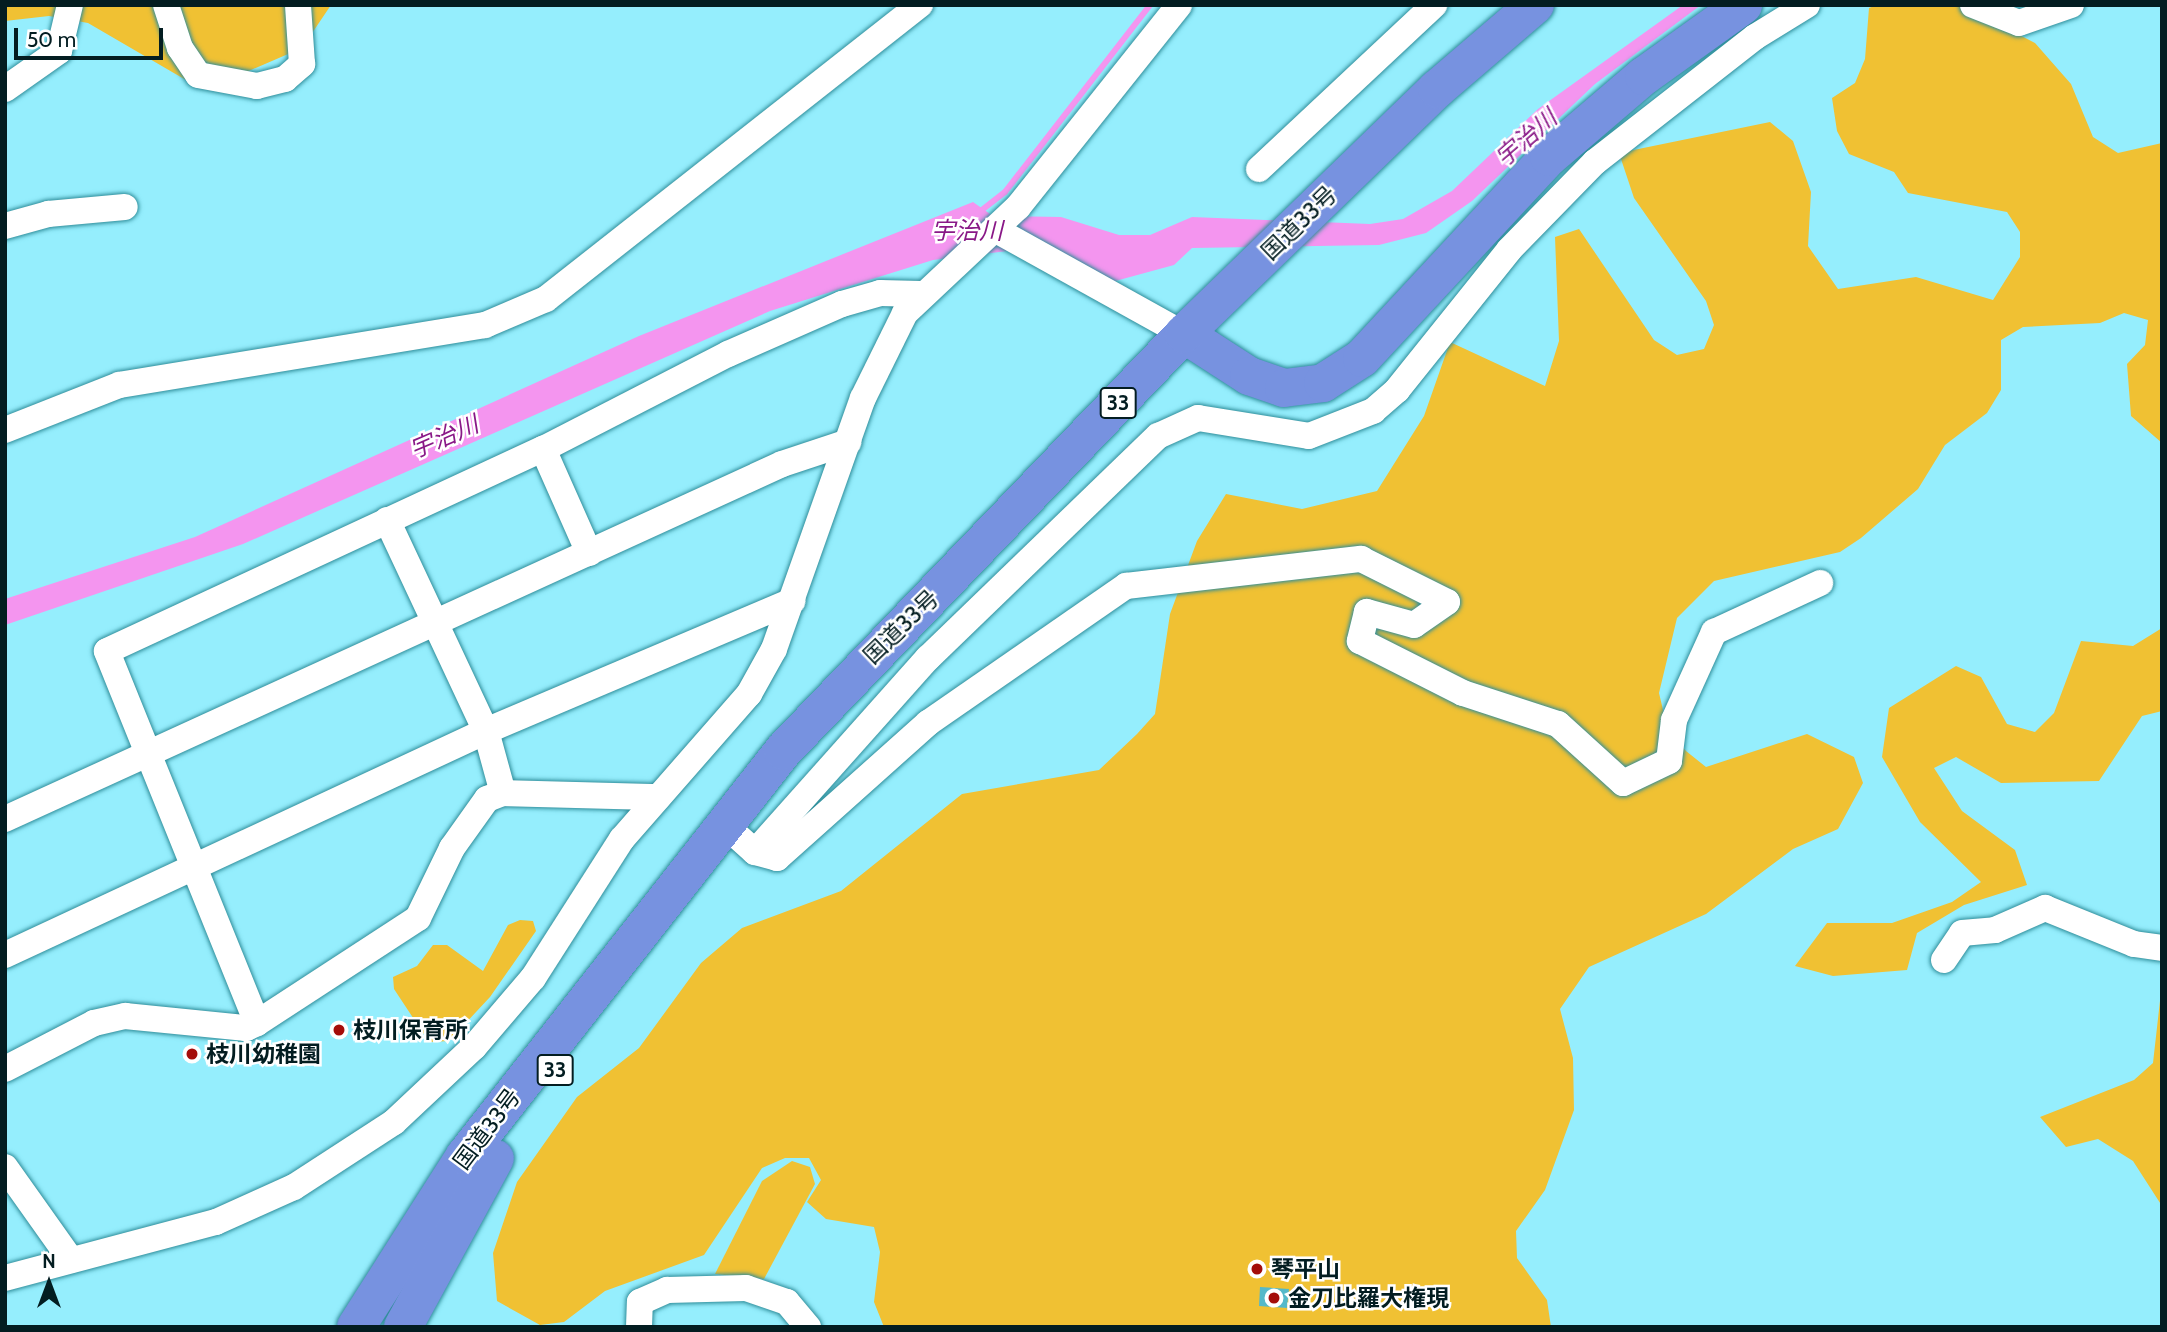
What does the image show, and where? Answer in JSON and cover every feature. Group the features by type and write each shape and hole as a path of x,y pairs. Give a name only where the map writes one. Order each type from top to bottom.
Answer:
{"highway":[{"name":"国道33号","path":"356,1327 465,1156 725,825 866,660 1184,334 1437,89 1535,5"},
{"path":"1184,334 1250,376 1284,388 1323,383 1362,358 1549,158 1644,76 1743,5"},
{"name":"33","path":"403,1327 475,1187 725,825"},
{"name":"33","path":"333,1327 368,1270 465,1156"}],"street":[{"path":"5,89 59,51 70,5"},
{"path":"166,5 180,48 198,75 257,86 285,79 302,64 298,5"},
{"path":"5,430 120,385 485,325 546,299 920,5"},
{"path":"5,1278 246,1209 336,1164 394,1122 474,1047 533,978 622,839 749,694 793,601 883,350 921,294 996,230 1179,5"},
{"path":"1259,169 1434,5"},
{"path":"755,852 928,659 1157,436 1198,418 1309,436 1373,411 1397,390 1509,250 1595,162 1755,37 1807,5"},
{"path":"1973,5 2019,23 2071,5"},
{"path":"5,226 48,214 125,208"},
{"path":"996,230 1184,334"},
{"path":"257,1023 152,755 107,651 543,449 728,354 842,304 880,293 921,294"},
{"path":"5,819 437,625 782,464 848,442"},
{"path":"543,449 589,553"},
{"path":"387,520 486,730 503,793"},
{"path":"725,825 755,852 777,859 928,723 1126,586 1361,559 1447,602 1414,625 1367,612 1360,641 1463,693 1558,724 1623,783 1669,761 1674,720 1714,632 1820,583"},
{"path":"5,955 486,730 793,601"},
{"path":"12,1056 94,1023 125,1016 246,1028 257,1023 418,918 472,818 487,799 503,793 658,797"},
{"path":"1944,960 1962,933 1995,930 2045,908 2134,944 2162,948"},
{"path":"5,1167 71,1261"},
{"path":"639,1327 640,1302 667,1290 746,1288 787,1302 808,1327"}],"shaded area":[{"path":"5,5 331,5 302,48 230,79 191,83 88,23 49,16 5,21"},
{"path":"1877,5 1962,5 2035,43 2071,84 2093,137 2118,153 2162,143 2162,443 2131,416 2127,364 2145,345 2148,320 2124,313 2100,323 2023,327 2001,340 2001,390 1987,413 1945,445 1918,489 1861,538 1840,552 1714,581 1677,618 1659,693 1668,731 1686,751 1706,767 1807,734 1854,757 1863,783 1838,829 1793,849 1706,914 1589,967 1560,1009 1573,1058 1574,1110 1545,1190 1516,1231 1517,1258 1547,1300 1551,1327 884,1327 874,1302 880,1252 874,1227 826,1219 807,1202 821,1180 809,1158 785,1158 762,1168 704,1255 605,1291 564,1322 540,1325 497,1301 493,1253 517,1182 577,1097 639,1048 701,963 742,928 841,891 962,794 1099,770 1137,734 1155,714 1170,614 1197,541 1226,494 1302,509 1377,491 1424,416 1450,342 1545,386 1559,341 1555,237 1579,229 1654,340 1677,355 1704,349 1714,325 1706,301 1634,198 1619,153 1770,122 1793,141 1811,192 1808,246 1838,289 1916,277 1993,300 2020,257 2020,232 2007,212 1908,193 1894,172 1849,154 1837,131 1832,98 1855,83 1865,59 1869,8"},
{"path":"2162,628 2162,711 2142,716 2099,781 2001,783 1956,757 1934,768 1962,811 2015,850 2027,885 1964,905 1917,933 1907,970 1833,976 1795,966 1827,923 1892,923 1952,902 1981,882 1920,822 1882,757 1889,708 1956,666 1981,677 2007,724 2035,732 2054,713 2081,641 2133,646"},
{"path":"520,920 533,921 536,931 490,997 449,1041 429,1042 394,989 393,977 417,966 433,945 447,945 483,971 508,925"},
{"path":"2162,983 2162,1206 2133,1161 2098,1139 2066,1147 2040,1117 2134,1080 2153,1063"},
{"path":"792,1161 810,1167 815,1184 764,1279 715,1274 762,1181"}],"water":[{"name":"宇治川","path":"1683,5 1701,5 1595,84 1472,201 1426,233 1379,245 1192,248 1174,265 1108,283 1048,246 933,260 770,311 243,544 5,625 5,599 195,537 639,336 973,202 993,216 1061,217 1119,235 1150,235 1192,217 1370,224 1403,219 1452,191 1538,109"}],"building":[{"name":"金刀比羅大権現","path":"1260,1287 1289,1289 1287,1308 1259,1306"}],"waterway":[{"path":"978,213 1005,192 1150,5"}],"place":[{"name":"枝川保育所","path":"339,1030"},
{"name":"枝川幼稚園","path":"192,1054"},
{"name":"琴平山","path":"1257,1269"},
{"name":"金刀比羅大権現","path":"1274,1298"}]}
